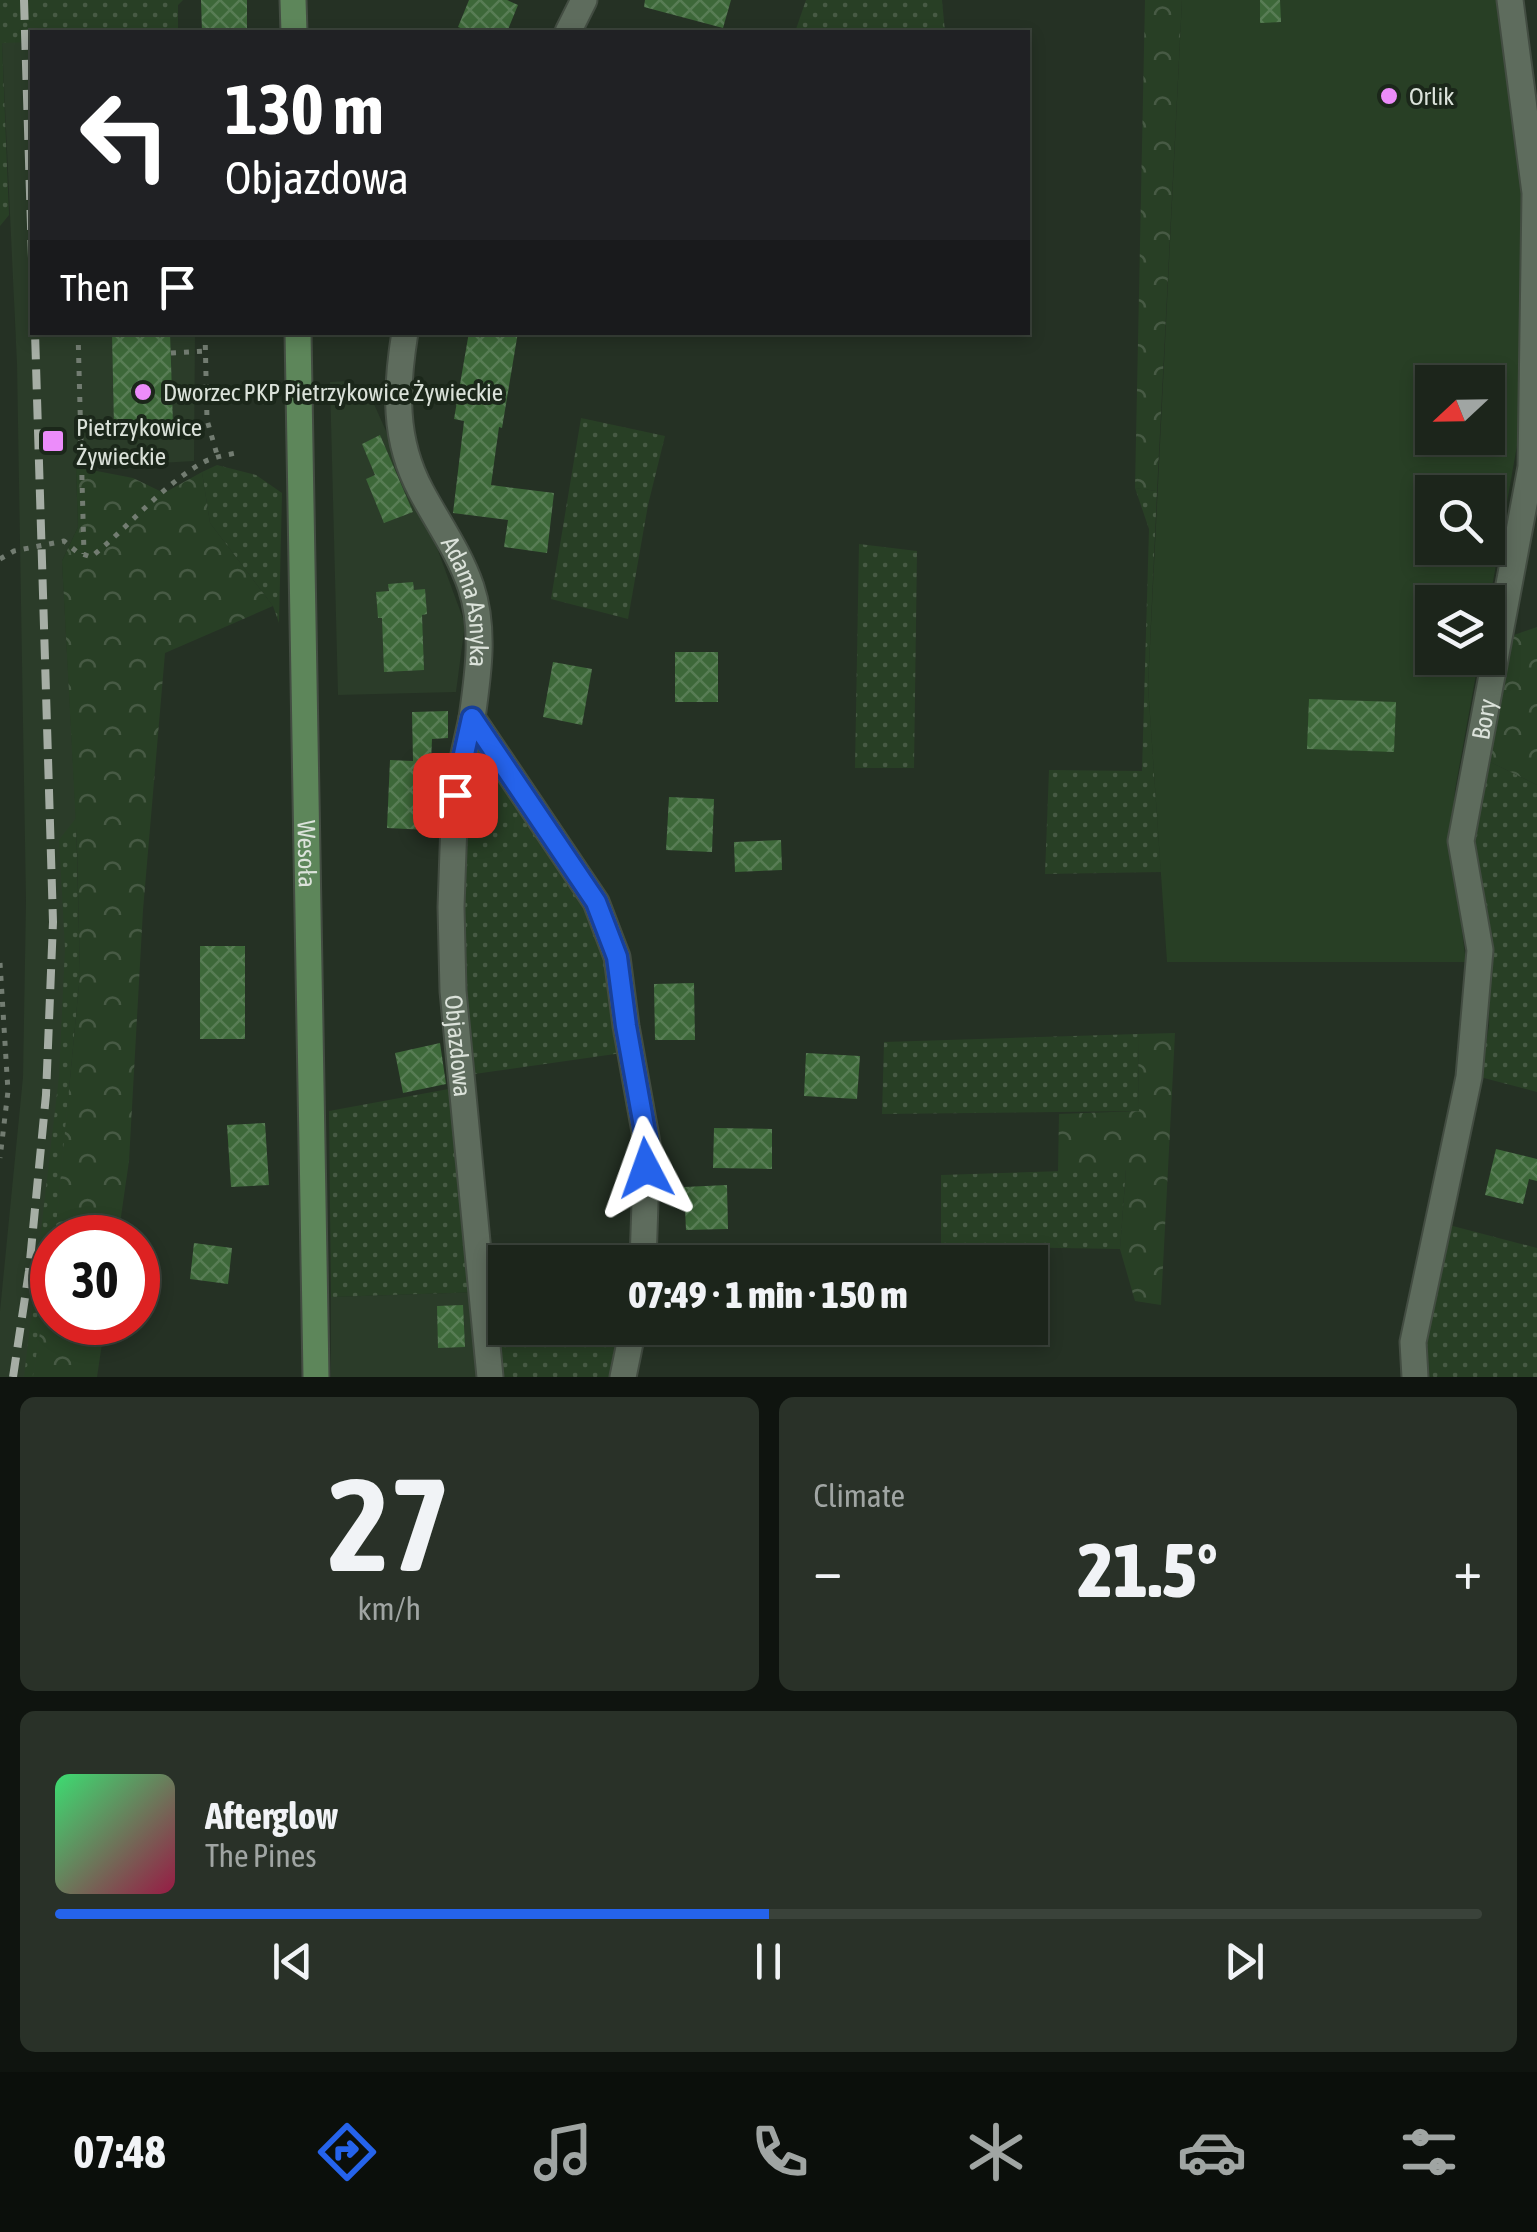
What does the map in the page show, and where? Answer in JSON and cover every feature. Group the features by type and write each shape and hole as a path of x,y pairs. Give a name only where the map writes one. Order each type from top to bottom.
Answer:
{"main road":[{"path":"293,0 294,30"},
{"name":"Wesoła","path":"298,335 316,1377"}],"street":[{"path":"569,30 584,0"},
{"name":"Bory","path":"1415,1377 1413,1342 1469,1077 1480,950 1462,841 1531,467 1534,193 1510,0"},
{"name":"Adama Asnyka","path":"405,335 396,391 402,438 419,488 446,530 472,590 481,657 472,718"},
{"path":"472,718 596,902 617,957 647,1143 644,1245"},
{"name":"Objazdowa","path":"472,718 455,795 452,974 490,1377"},
{"path":"623,1377 630,1345"}],"path":[{"path":"78,335 84,554"},
{"path":"205,335 207,420 218,458"},
{"path":"171,353 205,351"},
{"path":"0,559 14,550 64,541 91,557 141,508 204,461 240,452"},
{"path":"0,963 8,1091 0,1158"}],"shaded area":[{"path":"0,0 60,0 30,30 30,335 195,335 194,461 76,468 78,527 62,561 76,818 67,837 69,1133 60,1215 30,1215 30,1345 43,1345 39,1377 0,1377 0,1311 23,1077 26,901 17,364"},
{"path":"346,381 370,395 433,537 465,624 456,692 338,695 330,382"},
{"path":"481,1292 486,1377 331,1377 331,1297"}],"green space":[{"path":"0,0 183,0 178,5 178,30 30,30 30,42 2,43 9,215 0,226"},
{"path":"806,0 942,0 945,30 796,30"},
{"path":"1145,0 1182,0 1157,491 1135,488"},
{"path":"1182,0 1502,0 1523,199 1524,406 1505,514 1505,475 1415,475 1415,565 1496,565 1492,585 1415,585 1415,675 1476,675 1455,790 1451,847 1466,962 1167,962 1148,686"},
{"path":"581,418 665,436 628,619 551,599"},
{"path":"217,465 256,475 282,493 279,623 273,606 210,523 202,472"},
{"path":"76,467 133,478 164,493 202,472 210,523 273,606 165,653 143,910 129,1161 121,1215 57,1215 80,974 62,561 78,527"},
{"path":"1135,488 1157,491 1148,686 1161,872 1045,874 1049,770 1142,771 1149,529"},
{"path":"859,544 917,551 914,768 855,768"},
{"path":"1537,627 1537,785 1482,758 1514,635"},
{"path":"478,747 587,898 607,955 622,1053 467,1075 458,989 467,766"},
{"path":"1482,758 1537,785 1537,1092 1480,1077 1489,1026 1490,974 1472,825"},
{"path":"76,818 80,974 57,1215 43,1215 59,1076 65,948 59,840"},
{"path":"1175,1033 1161,1305 1135,1301 1120,1249 1126,1170 1058,1172 1059,1114 1139,1111 1138,1034"},
{"path":"1138,1034 1139,1111 882,1114 884,1042"},
{"path":"454,1088 481,1292 331,1297 329,1111"},
{"path":"1126,1169 1120,1249 941,1245 941,1175"},
{"path":"1449,1225 1537,1248 1537,1377 1423,1377 1422,1346"},
{"path":"30,1325 30,1345 38,1345 33,1377 24,1377"},
{"path":"38,1345 102,1345 97,1377 33,1377"},
{"path":"496,1345 623,1345 617,1377 496,1377"}],"building":[{"path":"201,0 247,0 247,30 202,30"},
{"path":"469,0 507,0 518,5 508,30 458,27"},
{"path":"645,0 731,0 723,28 644,7"},
{"path":"1260,0 1280,0 1281,22 1260,23"},
{"name":"Dworzec PKP Pietrzykowice Żywieckie","path":"112,335 170,335 173,425 114,428"},
{"path":"468,335 518,335 491,485 554,493 547,553 504,547 508,520 453,513 464,421 454,419"},
{"path":"380,435 413,512 384,523 366,479 375,475 362,444"},
{"path":"413,582 414,590 425,589 424,670 384,672 382,618 378,618 376,592 389,591 388,584"},
{"path":"675,652 718,652 718,702 675,702"},
{"path":"553,662 592,669 582,725 543,717"},
{"path":"1309,699 1396,702 1394,752 1307,749"},
{"path":"448,711 448,738 432,739 428,830 387,828 390,760 413,761 412,712"},
{"path":"669,797 714,799 712,852 666,850"},
{"path":"781,840 782,870 735,872 734,842"},
{"path":"200,946 245,946 245,1039 200,1039"},
{"path":"694,983 695,1040 655,1040 654,984"},
{"path":"440,1043 446,1084 403,1093 395,1053"},
{"path":"806,1053 860,1056 857,1099 804,1096"},
{"path":"265,1123 269,1185 231,1187 227,1125"},
{"path":"714,1128 772,1129 772,1169 713,1168"},
{"path":"1496,1149 1537,1159 1537,1181 1529,1179 1523,1204 1485,1195"},
{"path":"727,1185 728,1229 686,1230 684,1187"},
{"path":"194,1243 232,1248 228,1284 190,1279"},
{"path":"463,1305 465,1347 438,1348 437,1306"}],"railway":[{"path":"24,0 30,194"},
{"path":"13,1377 29,1271 46,1095 53,922 35,335"}],"place":[{"name":"Orlik","path":"1389,96"},
{"name":"Dworzec PKP Pietrzykowice Żywieckie","path":"143,392"},
{"name":"Pietrzykowice Żywieckie","path":"53,441"}],"route":[{"path":"455,795 472,718 596,902 617,957 647,1143 646,1168"}]}
